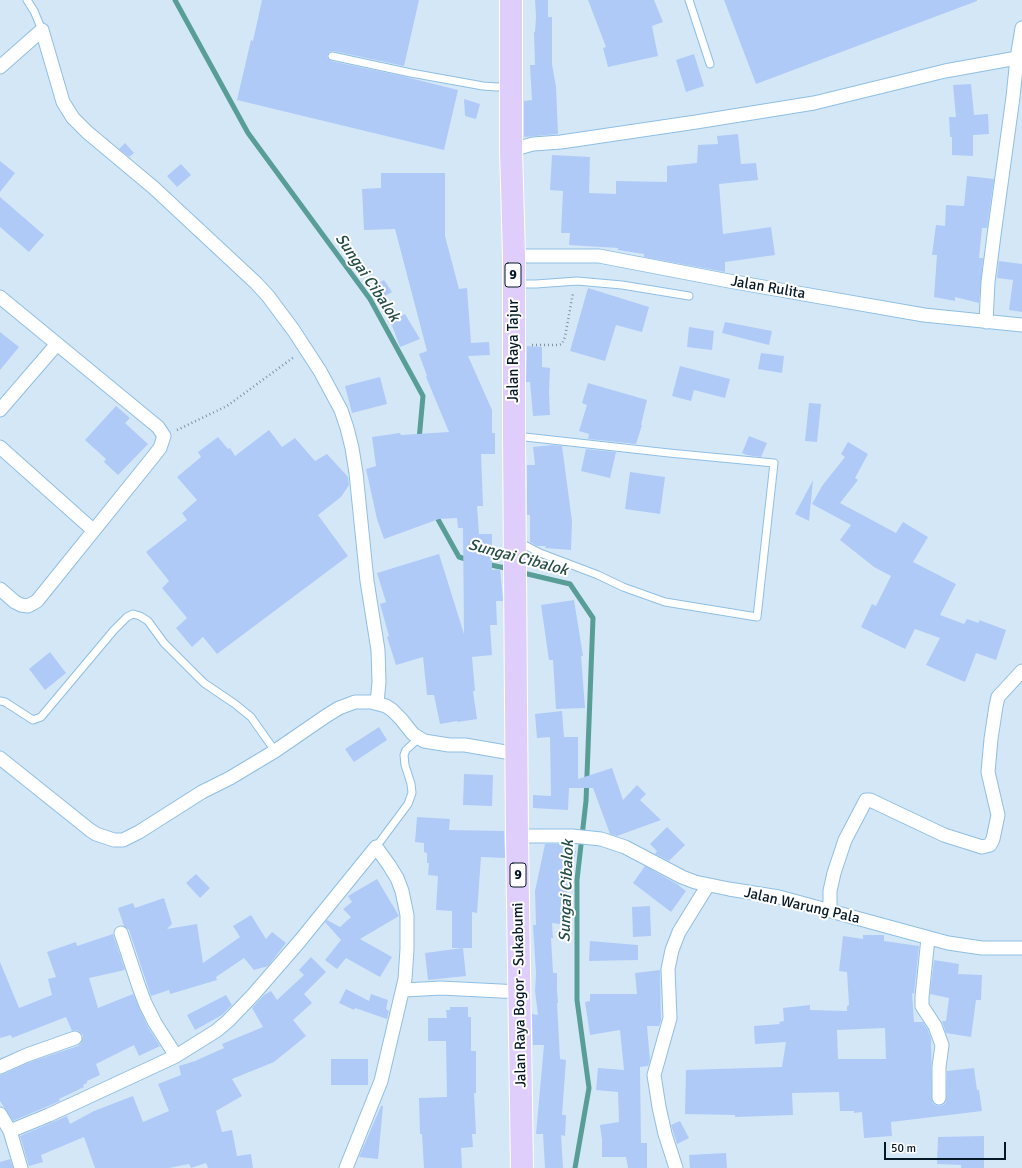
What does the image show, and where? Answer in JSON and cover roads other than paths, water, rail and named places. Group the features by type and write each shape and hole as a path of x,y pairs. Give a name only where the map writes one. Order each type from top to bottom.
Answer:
{"highway":[{"name":"Jalan Raya Tajur","path":"511,0 511,150 514,256 513,344 516,583"},
{"name":"Jalan Raya Bogor - Sukabumi","path":"516,583 517,836 522,1168"}],"street":[{"path":"986,322 988,282 1022,28"},
{"path":"0,67 42,30 62,102 73,118 154,188 256,283 294,330 320,371 341,410 348,428 352,448 357,479 367,581 378,650 379,682 377,704"},
{"path":"511,150 533,144 561,142 814,103 945,71 1019,58"},
{"name":"Jalan Rulita","path":"514,256 599,256 885,309 941,318 1022,326"},
{"path":"0,296 158,427 164,436 160,448 36,601 28,606 21,605 15,602 0,589"},
{"path":"0,410 57,344"},
{"path":"0,447 93,530"},
{"path":"830,911 830,891 834,873 845,840 866,800 870,800 944,835 982,847 990,845 993,839 998,815 988,772 996,706 998,697 1022,671"},
{"path":"0,758 96,834 114,840 123,840 146,828 202,792 230,778 275,751 309,727 340,708 355,702 371,702 392,710 418,739 435,743 465,745 517,754"},
{"name":"Jalan Warung Pala","path":"517,836 572,836 606,840 625,847 682,877 708,885 779,897 954,944 982,948 1022,948"},
{"path":"10,1131 176,1056 216,1031 228,1021 253,995 299,942 376,847 397,878 402,891 407,915 407,949 404,990 381,1081 346,1168"},
{"path":"676,1168 665,1134 654,1075 670,1018 668,969 672,950 679,932 708,885"},
{"path":"121,933 145,1003 155,1023 176,1056"},
{"path":"928,938 922,1006 935,1026 942,1045 939,1067 938,1098"},
{"path":"404,990 441,988 520,992"},
{"path":"0,1067 26,1055 75,1038"},
{"path":"0,1114 10,1131 21,1168"}],"lane":[{"path":"27,0 34,11 42,30"},
{"path":"689,0 710,64"},
{"path":"332,56 411,73 483,86 512,86"},
{"path":"514,284 577,281 622,285 689,296"},
{"path":"514,436 669,454 774,463 757,618 665,602 623,587 598,575 516,545"},
{"path":"0,701 5,702 33,720 41,717 114,630 127,617 133,614 148,621 164,643 204,683 251,717 275,751"},
{"path":"376,847 408,804 412,793 404,756 406,750 418,739"}],"waterway":[{"name":"Sungai Cibalok","path":"175,0 248,133 370,299 423,396 419,440"},
{"name":"Sungai Cibalok","path":"435,514 459,557 469,560"},
{"name":"Sungai Cibalok","path":"486,564 510,569"},
{"name":"Sungai Cibalok","path":"519,572 570,584 593,618 586,801 577,880 577,1000 589,1088 575,1168"}]}
